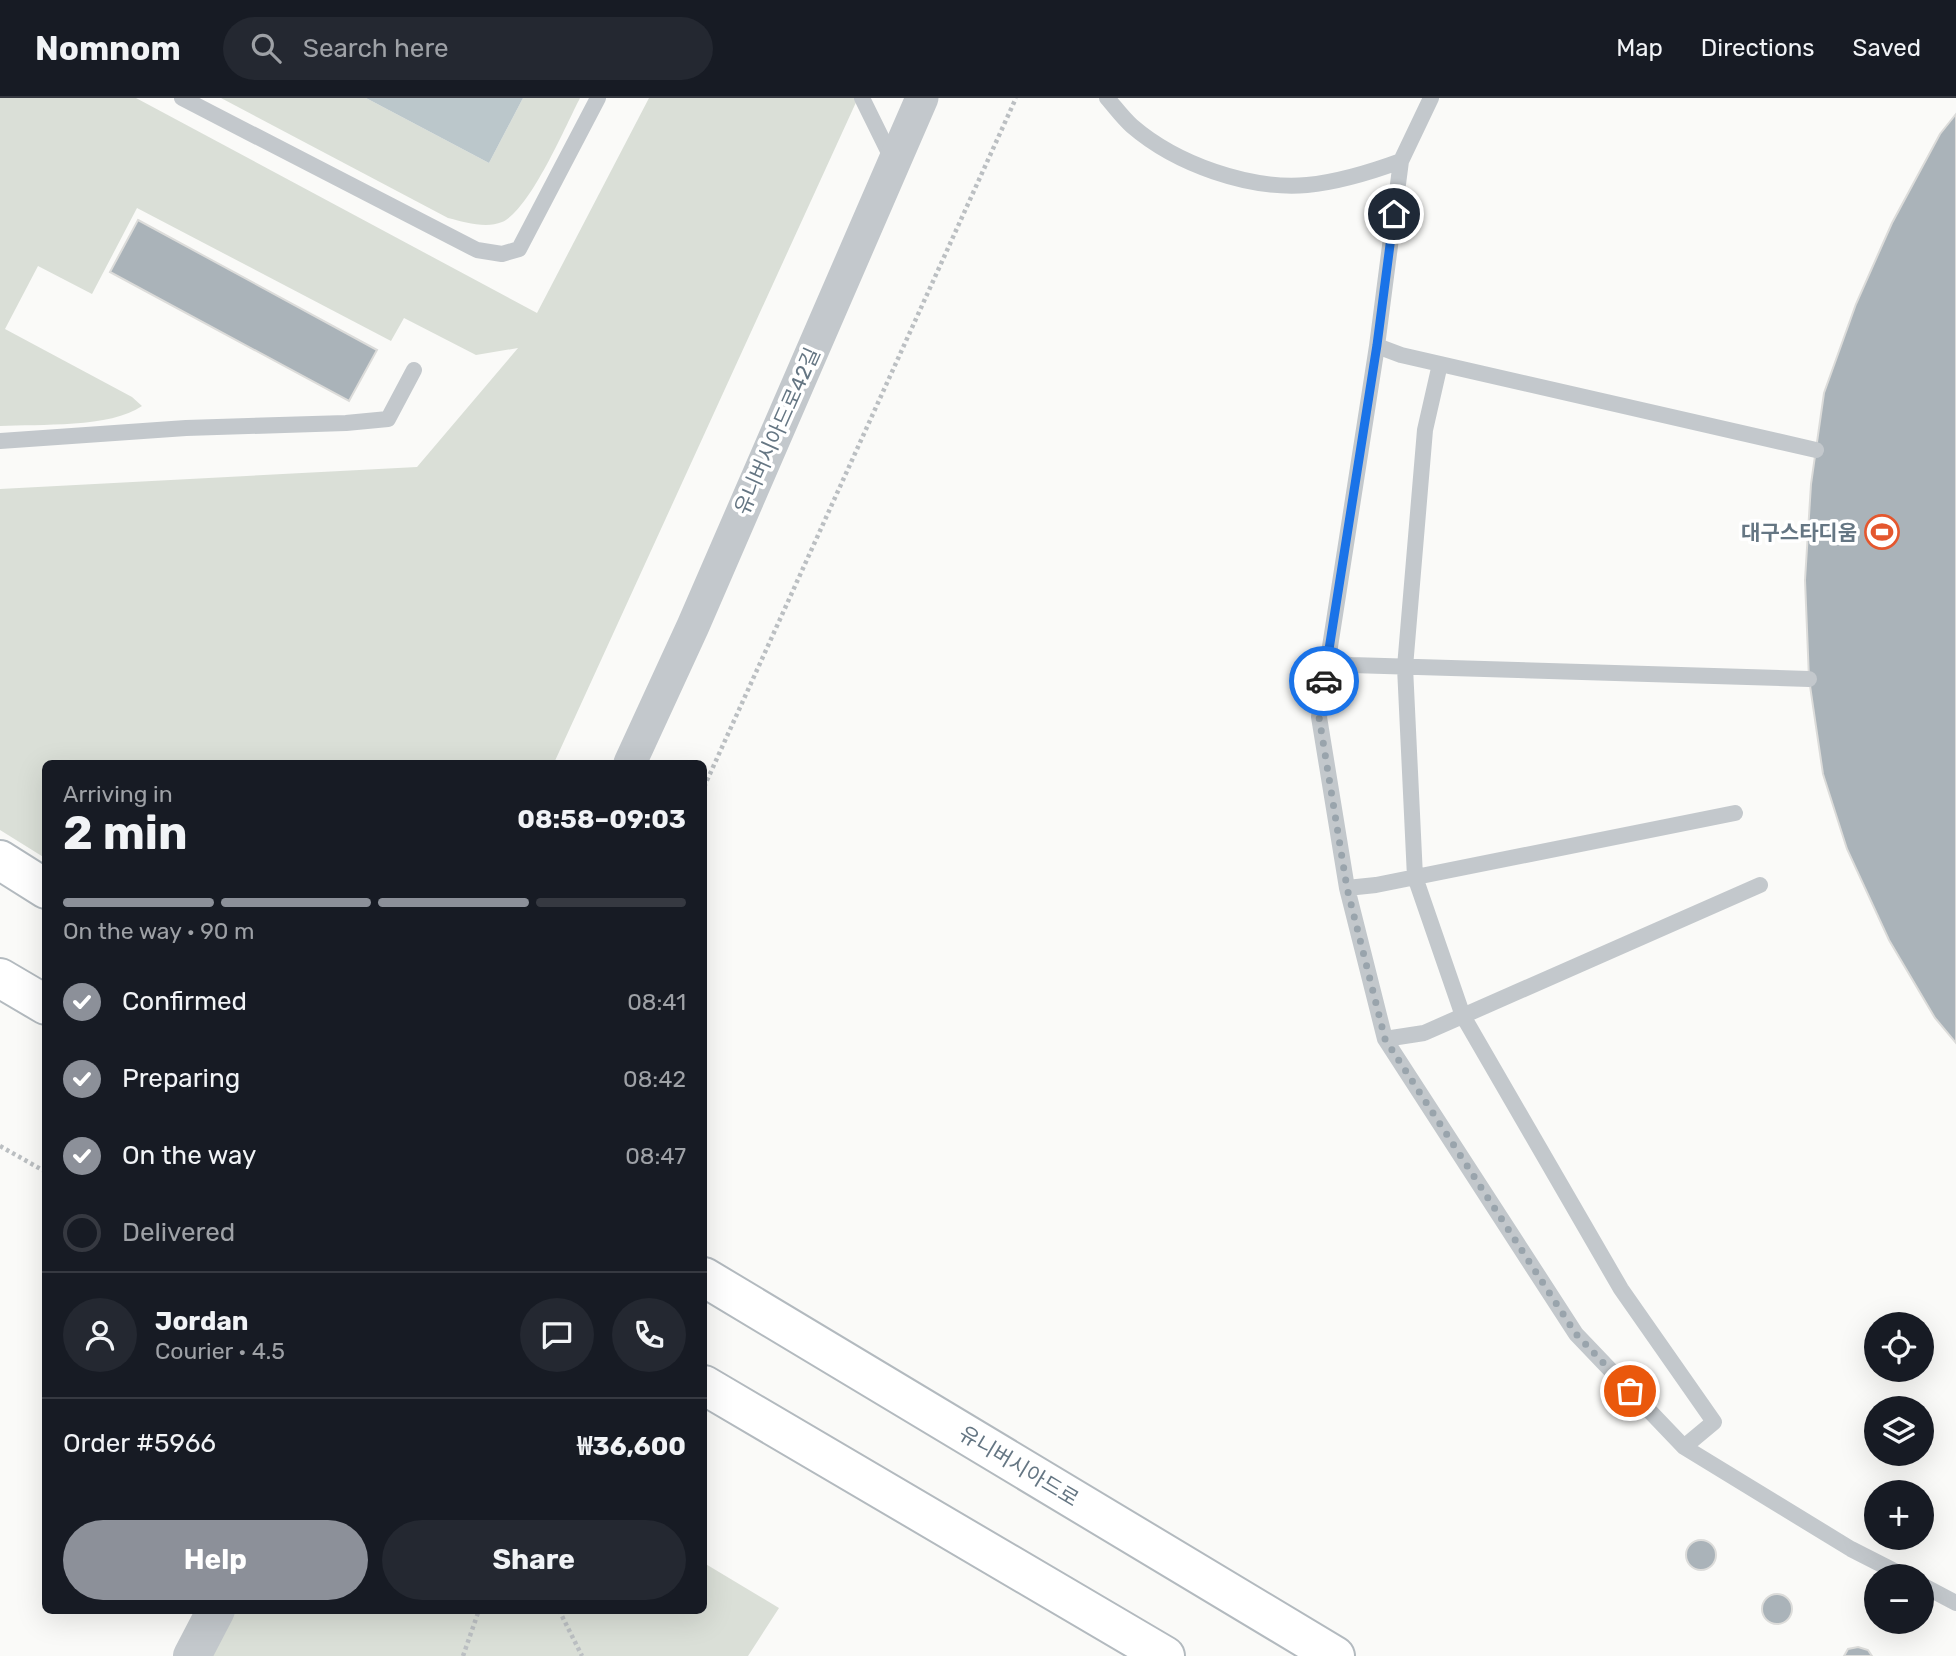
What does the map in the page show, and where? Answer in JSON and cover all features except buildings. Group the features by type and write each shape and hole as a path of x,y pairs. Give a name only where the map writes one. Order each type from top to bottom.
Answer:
{"main road":[{"path":"0,860 42,886"},
{"path":"0,978 42,1003"},
{"name":"유니버시아드로","path":"707,1279 1335,1656"},
{"path":"707,1387 1165,1656"}],"street":[{"name":"유니버시아드로42길","path":"631,760 922,98"},
{"path":"192,1656 214,1614"}],"lane":[{"path":"182,98 477,250 502,254 519,248 598,98"},
{"path":"862,98 894,163"},
{"path":"1107,98 1132,126 1184,160 1243,181 1305,185 1367,174 1401,162"},
{"path":"1431,98 1401,162 1377,345 1319,717 1347,888 1385,1039 1576,1334 1685,1447 1851,1549 1880,1564"},
{"path":"1377,345 1401,355 1816,450"},
{"path":"1440,363 1425,430 1405,667 1415,877 1463,1016 1621,1289 1714,1422 1685,1447"},
{"path":"0,441 186,428 346,423 388,419 414,370"},
{"path":"1326,660 1351,666 1809,679"},
{"path":"1347,888 1415,877 1735,813"},
{"path":"1385,1039 1424,1033 1760,885"},
{"path":"1934,1591 1956,1603"}],"path":[{"path":"707,780 1016,98"},
{"path":"0,1146 42,1170"},
{"path":"463,1656 478,1614"},
{"path":"561,1614 582,1656"}],"shaded area":[{"path":"0,98 136,98 537,313 649,98 858,98 555,760 42,760 42,856 0,830 0,489 417,467 518,348 476,355 404,318 391,341 137,208 92,294 38,266 5,329 132,397 142,406 129,413 94,421 0,426"},
{"path":"221,98 366,98 489,163 523,98 580,98 546,166 524,202 502,222 489,225 448,218"},
{"path":"366,98 523,98 489,163"},
{"path":"707,1565 779,1608 748,1656 192,1656 214,1614 707,1614"}],"way so far":[{"path":"1324,681 1319,717 1347,888 1385,1039 1576,1334 1630,1391"}],"place":[{"name":"대구스타디움","path":"1882,532"}],"route":[{"path":"1324,681 1377,345 1394,214"}]}
